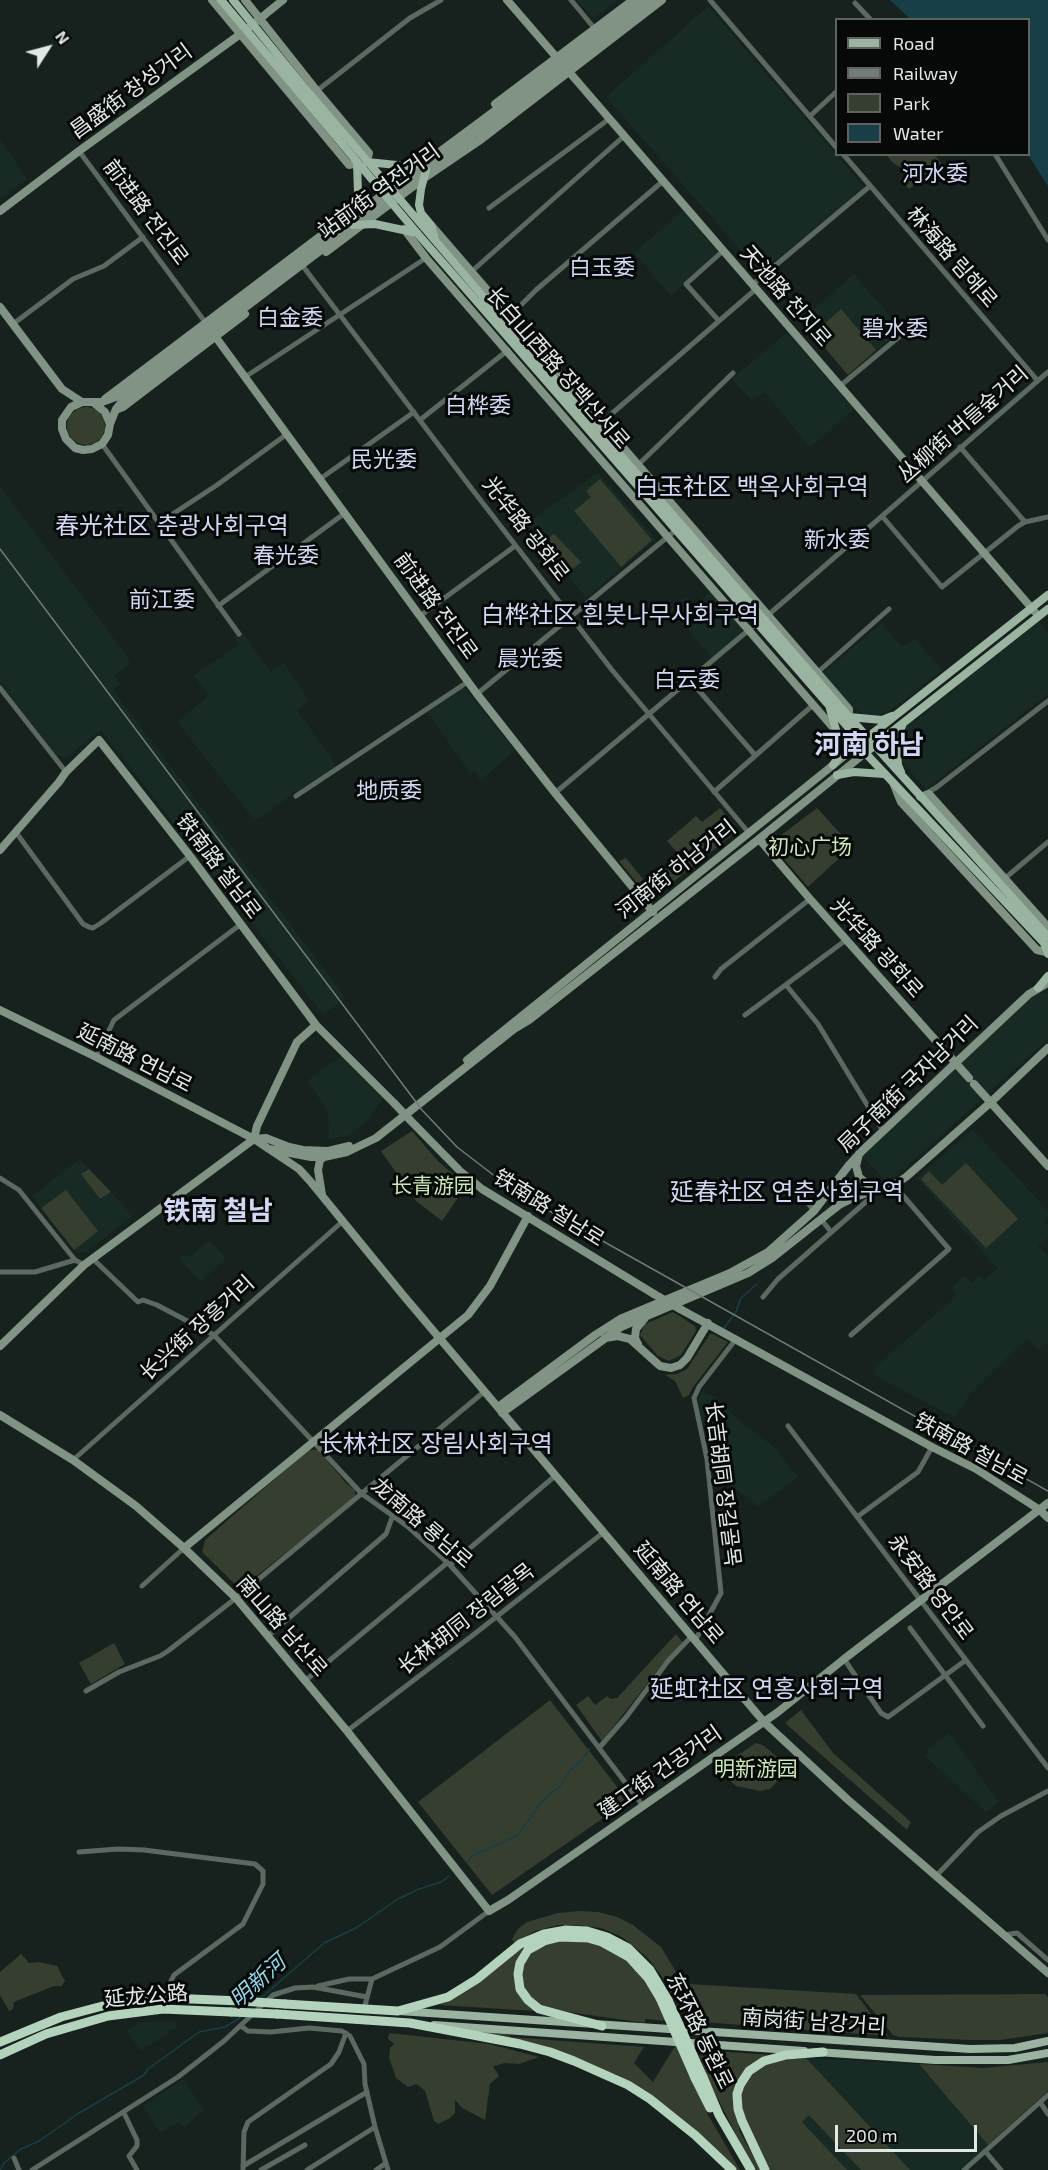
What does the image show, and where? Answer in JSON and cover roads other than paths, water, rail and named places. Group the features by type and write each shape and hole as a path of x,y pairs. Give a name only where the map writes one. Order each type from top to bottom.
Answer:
{"highway":[{"name":"东环路 동환로","path":"398,2011 448,1996 477,1978 520,1944 544,1934 566,1930 587,1931 607,1937 627,1948 650,1970 664,1999"},
{"path":"602,2026 539,2009 528,2000 520,1989 518,1974 520,1963 528,1950 544,1941 560,1937 588,1938 602,1942 629,1957 664,1999 744,2170"},
{"name":"延龙公路","path":"0,2042 23,2031 81,2011 120,2003 168,1998 398,2011"},
{"name":"延龙公路","path":"0,2055 45,2034 108,2016 163,2009 410,2023"},
{"path":"410,2023 550,2052 619,2081 676,2118 724,2160 732,2170"},
{"path":"765,2170 741,2121 737,2094 740,2085 749,2071 764,2061 786,2055 823,2052"},
{"name":"东环路 동환로","path":"699,2078 751,2170"}],"main road":[{"name":"长白山西路 장백산서로","path":"221,0 314,93 389,194 404,224 417,233 511,348 676,530 762,619 854,734 855,742 1044,943 1047,953"},
{"name":"长白山西路 장백산서로","path":"233,0 250,27 353,164 389,194 435,239 599,425 762,619 1048,937"},
{"path":"367,162 413,166 424,171 419,205 421,213 431,225 435,239"},
{"path":"353,164 359,184 350,223 404,224"},
{"name":"河南街 하남거리","path":"858,745 1048,595"},
{"name":"河南街 하남거리","path":"865,753 1048,609"},
{"path":"830,706 841,752 833,765"},
{"path":"849,717 882,720 903,711"},
{"path":"903,724 898,735 897,752 898,765 906,780"},
{"path":"837,775 854,772 884,774"},
{"path":"1038,988 1048,976"},
{"name":"南岗街 남강거리","path":"398,2011 970,2049 1015,2048 1048,2042"},
{"name":"南岗街 남강거리","path":"410,2023 935,2060 1008,2060 1048,2053"}],"street":[{"name":"长白山西路 장백산서로","path":"212,0 250,27"},
{"name":"长白山西路 장백산서로","path":"245,0 250,27"},
{"name":"昌盛街 창성거리","path":"0,211 284,0"},
{"path":"314,93 410,18 441,0"},
{"name":"天池路 천지로","path":"507,0 1038,616"},
{"path":"571,0 595,28"},
{"name":"站前街 역전거리","path":"211,330 354,210 389,194 424,171 479,141 562,64 595,28 633,0"},
{"name":"站前街 역전거리","path":"102,444 108,435 116,409 124,399 350,223 424,171 644,0"},
{"name":"站前街 역전거리","path":"562,64 652,0"},
{"name":"站前街 역전거리","path":"99,403 121,395 364,224 413,166 469,125 662,0"},
{"path":"711,0 835,145"},
{"path":"855,3 869,18"},
{"path":"810,116 835,94"},
{"path":"489,208 609,119"},
{"path":"471,272 624,136"},
{"name":"前进路 전진로","path":"79,151 477,694 658,918"},
{"name":"林海路 림해로","path":"845,156 1037,380"},
{"path":"996,156 1048,240"},
{"path":"510,316 536,290 663,181"},
{"path":"849,717 849,709 818,672 762,619 638,465 599,425 870,186"},
{"path":"344,238 350,223"},
{"name":"站前街 역전거리","path":"304,266 350,223"},
{"path":"404,224 426,258 511,348 667,537 837,732"},
{"path":"431,225 510,316 530,345"},
{"path":"13,324 73,279 104,266 142,237"},
{"path":"719,321 686,284 723,250"},
{"path":"245,377 426,258"},
{"name":"光华路 광화로","path":"304,266 570,616 648,714 750,833"},
{"path":"0,307 62,389 66,412 62,429 69,443 75,448 86,450 102,444 239,634"},
{"path":"840,386 912,326"},
{"path":"420,420 511,348"},
{"name":"丛柳街 버들숲거리","path":"555,793 688,678 716,659 1048,372"},
{"path":"638,465 733,373"},
{"path":"62,389 82,402"},
{"path":"66,412 82,402 99,403 110,424"},
{"path":"320,479 414,412"},
{"path":"159,523 287,434"},
{"path":"960,447 1025,522"},
{"path":"218,606 345,513"},
{"path":"882,516 942,587 1025,522 1048,517"},
{"path":"477,694 676,530"},
{"path":"420,616 515,546"},
{"path":"818,672 889,609"},
{"path":"688,678 755,755"},
{"path":"296,796 469,681"},
{"path":"0,688 66,772 0,850"},
{"path":"921,797 1048,701"},
{"path":"714,792 813,705"},
{"name":"铁南路 철남로","path":"66,772 99,740 190,856 316,1025 460,1171 482,1189 680,1309 976,1469 1040,1510 1048,1518"},
{"name":"河南街 하남거리","path":"324,1157 354,1150 376,1138 592,964 652,910 858,745"},
{"name":"河南街 하남거리","path":"317,1150 328,1151 347,1147 376,1132 592,964 658,918 865,753"},
{"name":"长白山西路 장백산서로","path":"921,797 929,794 1048,927"},
{"path":"15,831 83,924 93,928 190,856"},
{"name":"光华路 광화로","path":"759,839 1048,1166"},
{"path":"1004,879 1048,842"},
{"path":"715,976 810,899"},
{"path":"96,1057 114,1020 241,924"},
{"path":"745,1015 846,940"},
{"name":"局子南街 국자남거리","path":"500,1410 595,1335 620,1319 758,1259 814,1211 843,1171 883,1131 1038,988 1048,983"},
{"path":"786,985 818,1024 883,1131"},
{"path":"1038,988 1048,990"},
{"name":"延南路 연남로","path":"0,1010 254,1139 299,1170 764,1722 848,1799 1048,1973"},
{"path":"0,1346 84,1265 254,1139 257,1126 297,1042 316,1025"},
{"path":"500,1410 629,1322 748,1273 855,1197 906,1178 1048,1048"},
{"name":"延南路 연남로","path":"254,1139 266,1138 289,1147 317,1150"},
{"name":"延南路 연남로","path":"269,1149 297,1156 324,1157"},
{"path":"851,1335 949,1250 889,1186 867,1185 859,1177 856,1166 860,1153"},
{"path":"322,1196 318,1170 320,1160 324,1157"},
{"path":"0,1178 19,1190 75,1260 84,1265"},
{"path":"801,1194 814,1211"},
{"path":"763,1297 778,1279 868,1200"},
{"path":"142,1586 184,1548 441,1338 478,1304 528,1216"},
{"path":"821,1219 831,1232"},
{"name":"长兴街 장흥거리","path":"73,1460 343,1221"},
{"name":"龙南路 룡남로","path":"93,1259 138,1302 143,1300 157,1305 214,1335 362,1494 393,1515 449,1564 515,1636 643,1806"},
{"path":"0,1272 35,1272 75,1260"},
{"path":"638,1346 635,1338 636,1329 651,1314"},
{"path":"604,1338 624,1337 660,1366 676,1367 687,1358 711,1325"},
{"name":"长吉胡同 장길골목","path":"599,1748 627,1716 668,1661 694,1639 721,1593 706,1460 694,1398 699,1387 734,1338"},
{"path":"86,1691 119,1672 160,1656 236,1598 485,1391"},
{"name":"南山路 남산로","path":"0,1415 73,1460 136,1506 236,1598 306,1680 489,1911"},
{"name":"永安路 영안로","path":"788,1426 1048,1768"},
{"path":"857,1517 918,1472 932,1447"},
{"path":"306,1680 555,1476"},
{"name":"建工街 건공거리","path":"489,1911 764,1722 1048,1503"},
{"path":"269,1635 386,1534 393,1515"},
{"name":"长林胡同 장림골목","path":"347,1731 604,1532"},
{"path":"910,1628 983,1726"},
{"path":"843,1659 881,1713 888,1717 966,1660"},
{"path":"936,1876 978,1832 1001,1816 1048,1791"},
{"path":"79,1852 144,1850 255,1864 263,1871 263,1884 243,1924 174,1975 169,1985 168,1998"},
{"path":"313,1987 350,1978 372,1978 440,1947 489,1911"},
{"path":"1004,1935 1017,1933 1048,1960"},
{"path":"364,2010 372,1978"},
{"path":"32,2170 178,2077 241,2026 273,1995 301,1987 313,1987 367,1996"},
{"path":"309,2028 310,2016"},
{"path":"241,2026 244,2030 256,2032 309,2028 335,2030 350,2036 364,2064 367,2092 387,2167 376,2170"},
{"path":"243,2168 244,2132 248,2122 331,2064 339,2052 346,2033"},
{"path":"243,2168 367,2092"},
{"path":"964,2170 1048,2095"},
{"path":"1040,2102 1048,2114"},
{"path":"124,2113 138,2143 129,2156 137,2170"},
{"path":"307,2170 375,2127"},
{"path":"261,2170 305,2145"},
{"path":"985,2151 1001,2170"},
{"path":"14,2158 19,2170"}],"water":[{"path":"890,0 1048,0 1048,186 1029,156 1030,18 909,18"}],"waterway":[{"name":"明新河","path":"724,1328 736,1312 741,1298 757,1284"},
{"name":"明新河","path":"466,1862 473,1856 518,1835 540,1804 560,1787 568,1772 590,1749"},
{"name":"明新河","path":"260,1999 324,1943 356,1928 398,1899 441,1882 449,1876"},
{"name":"明新河","path":"0,2170 4,2163 21,2149 39,2141 79,2113 144,2075 148,2069 199,2032 225,2027 241,2017"}],"railway":[{"path":"0,549 422,1110 457,1147 509,1187 535,1203 1048,1491"}],"district":[{"name":"河水委","path":"935,174"},
{"name":"白玉委","path":"602,268"},
{"name":"白金委","path":"290,318"},
{"name":"碧水委","path":"895,329"},
{"name":"白桦委","path":"478,406"},
{"name":"民光委","path":"384,460"},
{"name":"白玉社区 백옥사회구역","path":"752,487"},
{"name":"春光社区 춘광사회구역","path":"172,526"},
{"name":"新水委","path":"837,540"},
{"name":"春光委","path":"286,556"},
{"name":"前江委","path":"162,600"},
{"name":"白桦社区 흰봇나무사회구역","path":"620,615"},
{"name":"晨光委","path":"530,659"},
{"name":"白云委","path":"687,680"},
{"name":"河南 하남","path":"869,745"},
{"name":"地质委","path":"389,791"},
{"name":"延春社区 연춘사회구역","path":"787,1192"},
{"name":"铁南 철남","path":"218,1211"},
{"name":"长林社区 장림사회구역","path":"436,1444"},
{"name":"延虹社区 연홍사회구역","path":"767,1689"}],"park label":[{"name":"初心广场","path":"810,847"},
{"name":"长青游园","path":"433,1186"},
{"name":"明新游园","path":"756,1769"}]}
